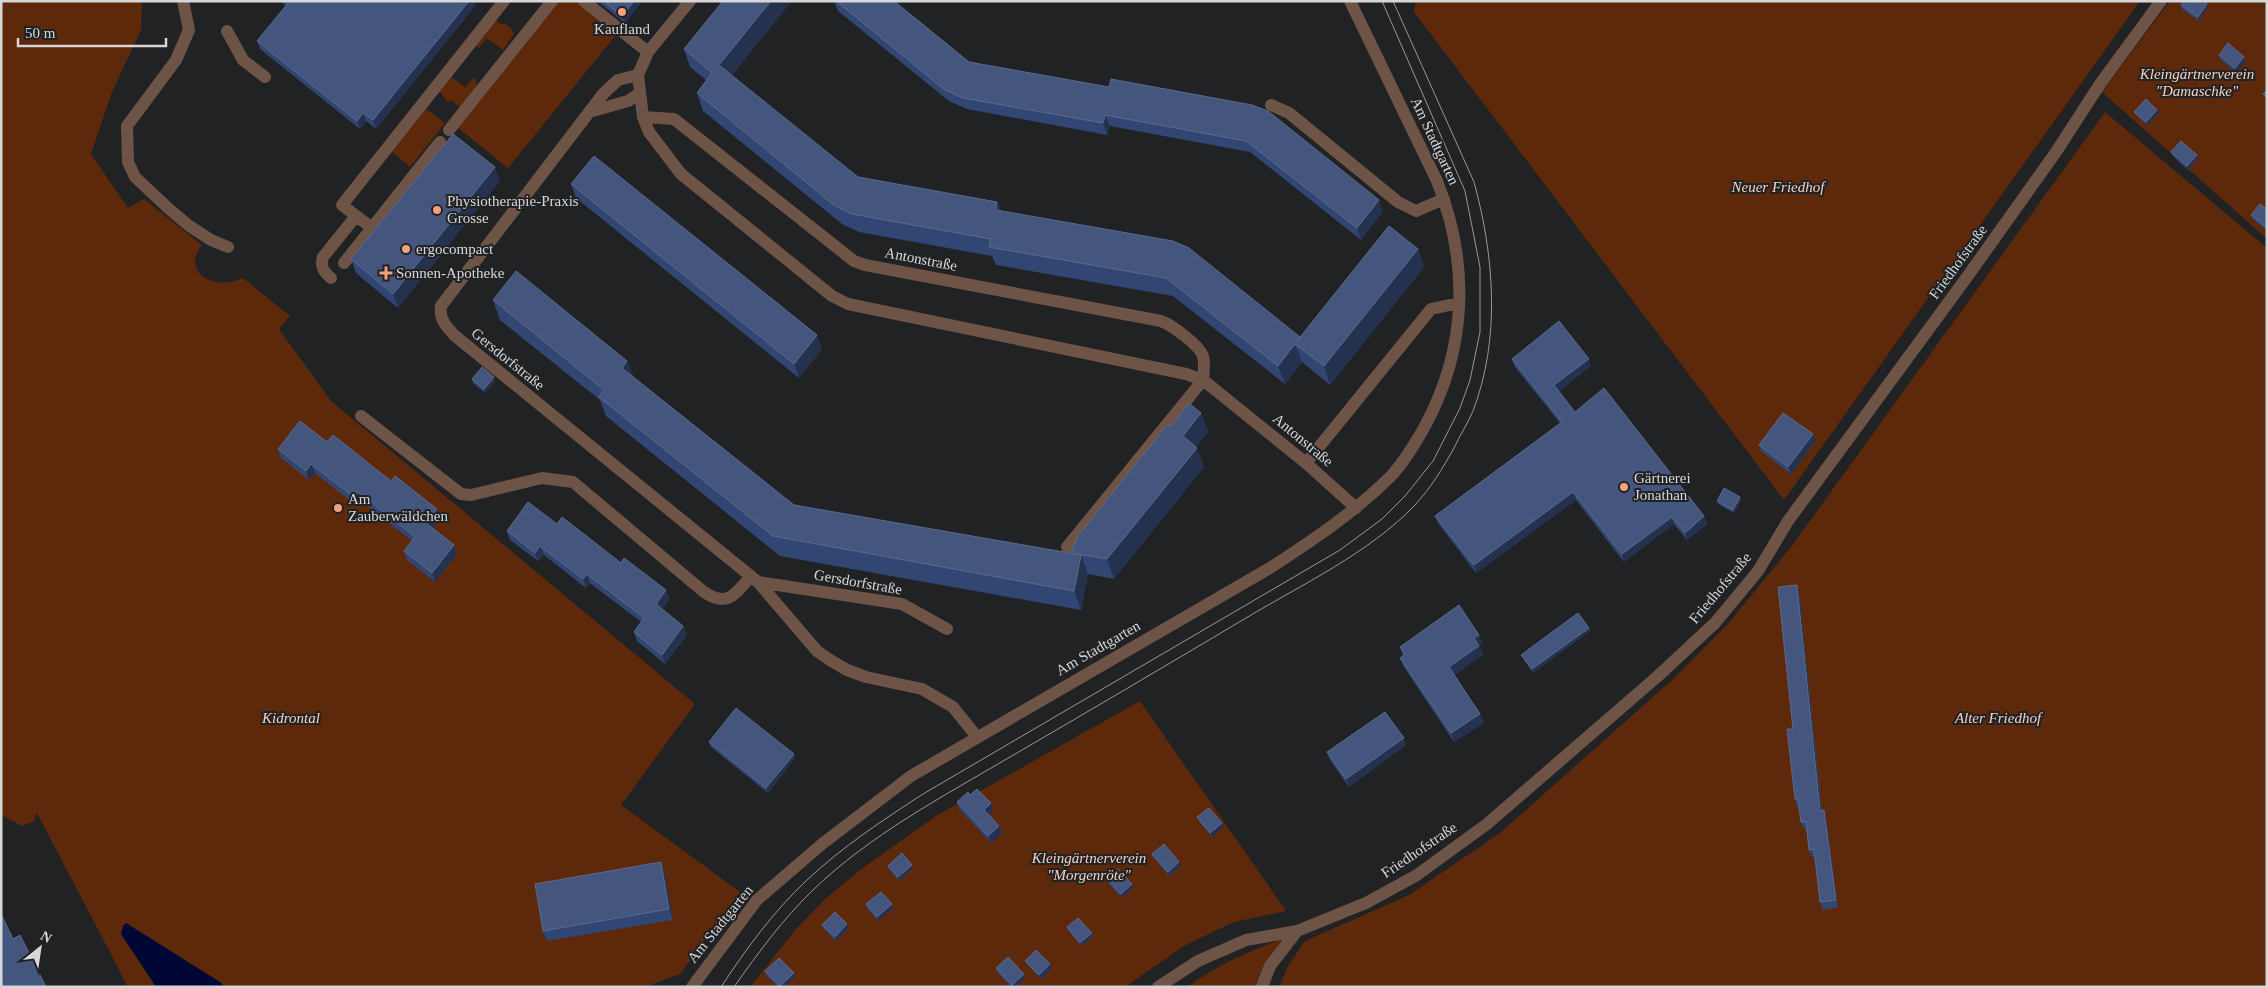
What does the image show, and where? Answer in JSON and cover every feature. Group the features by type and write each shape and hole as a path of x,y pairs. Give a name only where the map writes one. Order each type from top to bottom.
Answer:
{"street":[{"path":"183,1 189,30 176,60 127,126 128,162 136,177 188,225 211,240 228,247"},
{"path":"372,228 342,205 504,1"},
{"path":"450,130 552,1"},
{"path":"584,1 648,52"},
{"name":"Antonstraße","path":"690,1 648,52 638,75 643,118 649,132 681,174 832,296 848,304 1186,374 1203,380 1306,463 1356,508"},
{"name":"Am Stadtgarten","path":"692,987 757,900 822,844 911,776 1270,568 1323,533 1356,508 1391,476 1410,453 1432,413 1452,358 1459,327 1458,252 1444,199 1350,1"},
{"name":"Friedhofstraße","path":"1158,987 1198,961 1246,940 1296,931 1366,903 1417,875 1487,824 1658,676 1715,623 1758,571 1788,521 1967,278 2056,152 2100,84 2161,1"},
{"path":"227,32 242,60 265,77"},
{"name":"Gersdorfstraße","path":"638,75 618,80 589,112 441,306 442,321 454,336 755,579 812,644 830,660 847,670 866,677 922,689 953,707 977,737"},
{"path":"589,112 628,102 640,93"},
{"path":"1271,105 1289,113 1398,202 1416,211 1444,199"},
{"name":"Antonstraße","path":"643,118 674,119 854,261 865,265 1161,321 1172,326 1202,355 1205,368 1203,380"},
{"path":"344,262 440,142"},
{"path":"331,278 321,265 323,257 356,216"},
{"path":"1306,463 1430,309 1459,303"},
{"path":"1067,547 1203,380"},
{"path":"361,416 461,494 470,495 542,478 573,482 704,592 718,600 726,600 734,596 755,579"},
{"name":"Gersdorfstraße","path":"755,579 902,604 947,629"},
{"path":"1262,987 1270,966 1296,931"}],"green space":[{"name":"Kidrontal","path":"1,1 142,1 141,30 112,92 91,154 128,208 144,199 202,245 196,255 195,264 198,271 204,277 222,283 243,278 290,316 279,329 331,401 695,704 621,805 740,892 680,974 645,987 128,987 37,813 33,822 22,826 1,815"},
{"path":"559,1 576,1 616,35 508,168 457,127"},
{"name":"Neuer Friedhof","path":"1416,1 2140,1 1784,500 1414,12"},
{"name":"Kleingärtnerverein \"Damaschke\"","path":"2170,1 2267,1 2267,239 2102,92"},
{"path":"492,17 502,25 505,24 512,29 514,34 503,50 487,38 479,48 476,45"},
{"path":"449,75 465,87 474,77 476,80 476,89 461,108 451,100 448,102 439,91"},
{"path":"426,109 445,123 410,167 392,152"},
{"name":"Alter Friedhof","path":"2105,112 2267,248 2267,987 1279,987 1288,966 1305,941 1409,895 1500,833 1672,680 1727,625 1794,543"},
{"name":"Kleingärtnerverein \"Morgenröte\"","path":"1140,701 1286,911 1234,922 1184,946 1125,987 750,987 796,929 826,898 864,867 936,816"},
{"path":"1287,937 1256,987 1187,987 1211,971 1236,958"}],"shaded area":[{"path":"126,923 225,987 156,987 121,934"}],"building":[{"path":"287,1 469,1 373,120 363,113 357,121 257,41 289,2"},
{"path":"603,1 634,1 622,16"},
{"path":"723,1 771,1 719,65 858,177 997,202 996,210 1173,241 1189,248 1300,337 1297,341 1389,226 1418,249 1324,366 1295,344 1278,366 1166,278 989,247 991,239 852,214 835,206 697,93 712,73 684,49"},
{"path":"836,1 894,1 969,62 1109,87 1111,79 1252,105 1268,111 1379,200 1357,228 1246,141 1105,115 1103,123 963,98 945,90"},
{"path":"2184,1 2204,1 2207,4 2198,17 2181,5"},
{"path":"2228,43 2244,57 2235,68 2219,55"},
{"path":"2267,90 2267,98 2263,94"},
{"path":"2146,99 2157,110 2146,122 2134,112"},
{"path":"453,134 495,167 393,294 351,259"},
{"path":"2181,141 2197,155 2187,166 2171,152"},
{"path":"594,156 817,335 794,364 571,184"},
{"path":"2260,204 2267,209 2267,228 2251,215"},
{"path":"516,271 627,361 622,368 794,505 1081,555 1074,591 773,536 599,397 604,390 493,300"},
{"path":"1559,321 1589,359 1554,385 1575,412 1604,388 1704,516 1685,533 1672,517 1622,554 1573,492 1474,565 1435,516 1562,422 1512,359"},
{"path":"482,367 494,377 484,389 472,379"},
{"path":"1189,403 1201,413 1183,436 1197,448 1107,559 1071,553 1078,536 1168,424 1171,427"},
{"path":"1783,413 1813,434 1788,467 1759,445"},
{"path":"300,421 327,442 333,435 391,481 395,476 437,509 426,523 454,545 432,573 404,551 415,537 358,492 354,497 311,464 306,471 278,449"},
{"path":"1724,488 1740,497 1733,510 1717,501"},
{"path":"528,502 557,524 562,517 621,563 624,558 666,590 656,604 683,626 662,655 634,632 644,618 587,574 583,579 540,546 535,553 507,531"},
{"path":"1797,585 1820,811 1824,810 1836,900 1820,902 1814,849 1809,850 1806,822 1801,822 1798,799 1795,799 1787,729 1793,729 1778,587"},
{"path":"1459,605 1479,635 1474,638 1479,646 1449,667 1480,714 1451,733 1400,658 1405,654 1400,647"},
{"path":"1578,613 1589,628 1532,669 1521,655"},
{"path":"736,708 794,754 766,788 709,742"},
{"path":"1385,712 1404,738 1346,779 1327,752"},
{"path":"977,789 991,803 984,810 999,826 988,836 957,802 968,792 970,795"},
{"path":"1209,808 1222,823 1210,833 1197,817"},
{"path":"1164,844 1179,862 1168,872 1152,854"},
{"path":"902,853 912,865 898,877 888,866"},
{"path":"661,862 669,909 543,931 535,884"},
{"path":"1118,869 1132,884 1121,894 1107,879"},
{"path":"881,892 892,904 877,917 866,904"},
{"path":"835,912 847,924 835,937 822,925"},
{"path":"1,914 13,939 20,935 46,987 4,987 1,980"},
{"path":"1078,918 1092,933 1080,943 1067,927"},
{"path":"1036,950 1050,964 1039,975 1025,961"},
{"path":"1008,957 1024,974 1012,985 996,968"},
{"path":"779,958 794,973 780,986 765,971"}],"tram line":[{"path":"721,987 771,918 807,880 849,845 923,794 1340,550 1382,519 1405,496 1433,461 1460,408 1470,380 1480,332 1480,267 1465,191 1382,1"},
{"path":"734,987 781,924 813,890 835,870 882,834 933,802 1356,553 1396,523 1414,506 1436,478 1471,416 1482,383 1488,355 1491,326 1492,296 1490,267 1481,210 1474,182 1393,1"}],"place":[{"name":"Kaufland","path":"622,12"},
{"name":"Physiotherapie-Praxis Grosse","path":"437,210"},
{"name":"ergocompact","path":"406,249"},
{"name":"Sonnen-Apotheke","path":"386,273"},
{"name":"Gärtnerei Jonathan","path":"1624,487"},
{"name":"Am Zauberwäldchen","path":"338,508"}]}
